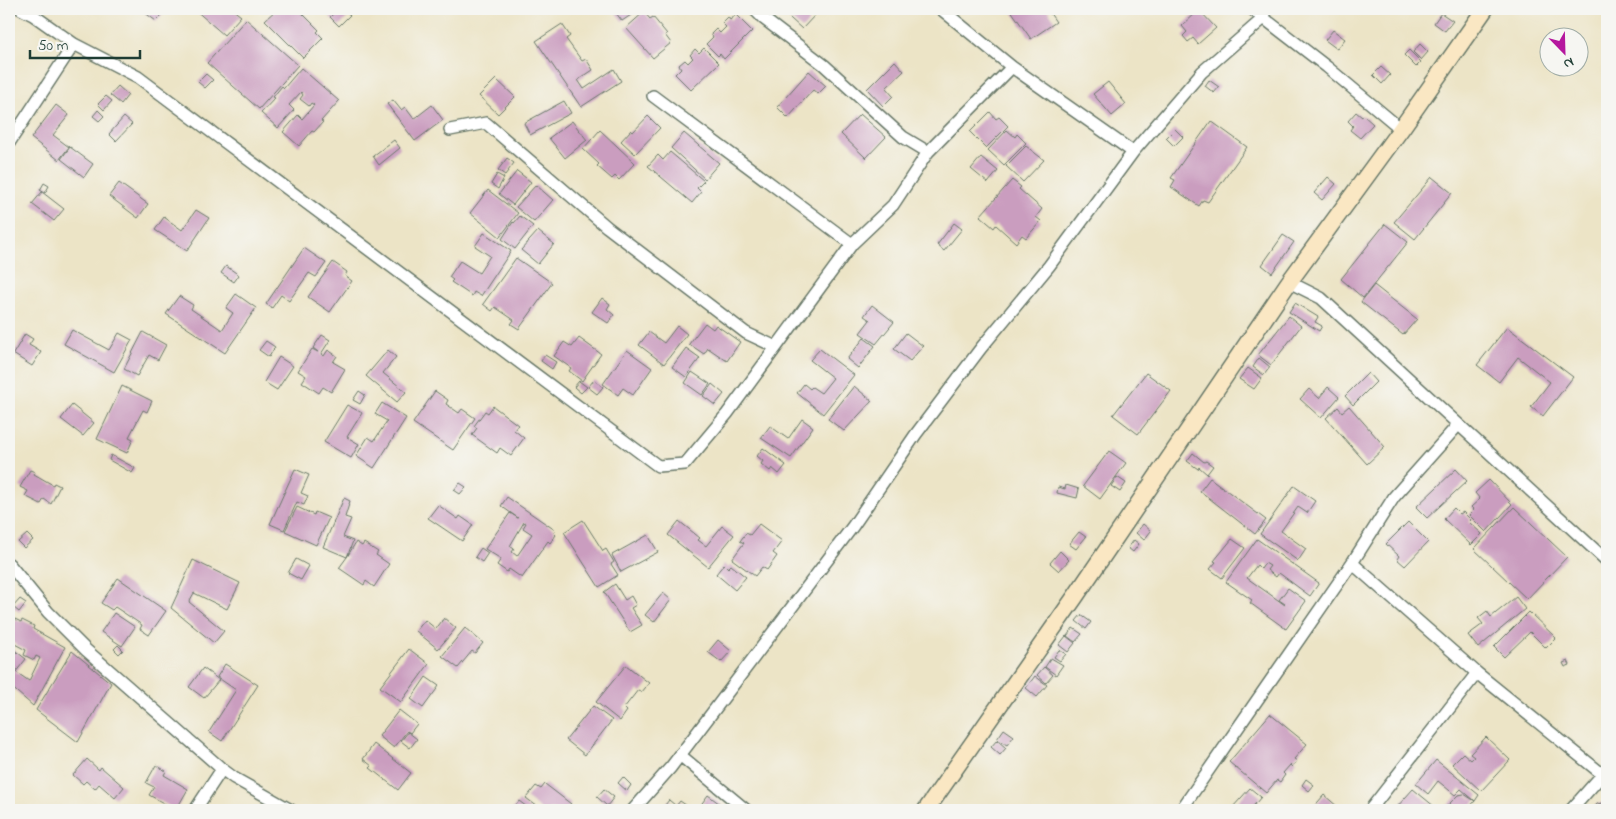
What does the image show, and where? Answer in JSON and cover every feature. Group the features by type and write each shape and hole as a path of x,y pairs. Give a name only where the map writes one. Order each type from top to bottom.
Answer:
{"main road":[{"path":"926,810 1075,597 1289,282 1401,129 1485,9"}],"street":[{"path":"21,9 33,15 74,44 138,77 658,466 685,464 727,414 852,244 893,205 928,152 1012,67"},
{"path":"754,9 764,19 824,65 903,137 928,152"},
{"path":"941,9 1012,67 1133,152"},
{"path":"1252,9 1401,129"},
{"path":"633,810 680,755 853,526 922,426 981,348 1049,266 1133,152 1202,72 1265,18"},
{"path":"9,143 74,44"},
{"path":"653,96 852,244"},
{"path":"450,130 486,123 607,227 746,333 776,347"},
{"path":"1289,282 1321,298 1607,561"},
{"path":"1181,810 1352,563 1394,497 1458,425"},
{"path":"1352,563 1477,673 1605,776 1571,810"},
{"path":"9,564 48,612 86,650 234,778 291,810"},
{"path":"1370,810 1477,673"},
{"path":"680,755 746,810"},
{"path":"195,810 222,768"}],"building":[{"path":"140,9 168,9 156,21"},
{"path":"194,9 232,9 241,16 224,35"},
{"path":"277,9 298,9 319,30 317,32 323,38 303,58 265,20"},
{"path":"338,9 343,9 350,15 339,26 330,17"},
{"path":"613,9 640,9 622,21"},
{"path":"780,9 799,9 804,13 808,9 815,15 802,29"},
{"path":"1010,9 1047,9 1056,22 1031,39"},
{"path":"1199,10 1216,28 1198,44 1193,38 1188,42 1183,36 1187,32 1182,26"},
{"path":"644,12 650,19 653,17 667,34 665,35 671,43 653,58 626,28"},
{"path":"1441,13 1453,21 1445,31 1434,23"},
{"path":"736,15 752,31 724,59 720,54 718,56 706,44 713,37 711,34 716,29 720,33 726,27 722,23 728,17 730,20"},
{"path":"246,19 298,65 259,109 207,63"},
{"path":"562,24 570,36 566,39 582,61 586,59 593,70 578,80 584,89 614,69 621,81 581,107 536,41"},
{"path":"1333,30 1345,39 1337,49 1325,40"},
{"path":"1420,44 1428,52 1421,60 1413,52"},
{"path":"704,48 719,63 691,90 675,74 681,68 679,65 685,60 688,63 693,58 690,55 695,49 699,53"},
{"path":"1409,50 1421,62 1416,67 1404,55"},
{"path":"895,61 904,71 886,88 893,96 883,106 867,89"},
{"path":"1381,67 1390,75 1382,84 1373,75"},
{"path":"301,68 339,101 321,121 323,122 299,146 283,132 298,115 302,119 314,105 311,103 309,106 300,99 303,95 301,92 289,105 294,110 278,128 261,113 275,98 273,97 282,86 284,88"},
{"path":"809,71 826,86 818,94 813,90 788,118 777,107"},
{"path":"206,74 213,80 205,88 198,82"},
{"path":"496,79 515,97 498,114 479,96"},
{"path":"1209,80 1219,87 1214,93 1205,86"},
{"path":"1108,82 1126,104 1112,116 1093,94"},
{"path":"118,86 128,95 121,104 110,95"},
{"path":"106,96 112,101 104,110 98,104"},
{"path":"393,100 401,110 405,107 414,119 432,105 443,120 415,141 387,104"},
{"path":"564,101 571,113 530,135 524,123"},
{"path":"56,105 69,115 53,135 69,147 59,160 31,138"},
{"path":"98,110 104,116 99,121 93,116"},
{"path":"990,112 996,119 999,117 1008,126 986,148 970,132"},
{"path":"1356,112 1362,117 1363,115 1373,124 1360,138 1350,130 1353,126 1348,121"},
{"path":"860,114 886,137 866,158 841,134"},
{"path":"648,116 660,128 635,154 621,141 631,130 633,132"},
{"path":"124,117 132,124 116,141 109,134"},
{"path":"572,121 587,140 565,158 549,138"},
{"path":"1211,121 1247,147 1208,202 1203,200 1199,206 1171,187 1175,180 1171,178"},
{"path":"1175,129 1183,137 1174,146 1166,138"},
{"path":"600,130 635,163 619,180 615,176 612,179 597,166 599,164 583,149"},
{"path":"1007,130 1015,137 1017,134 1026,143 1004,165 988,150"},
{"path":"684,133 719,163 705,179 671,148"},
{"path":"394,140 400,148 379,165 373,156"},
{"path":"1026,146 1044,160 1023,182 1006,166"},
{"path":"70,147 93,164 84,177 61,159"},
{"path":"670,152 704,181 697,188 701,192 692,203 648,166 658,155 663,160"},
{"path":"981,157 998,171 988,183 971,169"},
{"path":"507,158 514,163 505,175 498,170"},
{"path":"517,171 531,182 513,205 499,194"},
{"path":"497,174 504,178 498,189 491,184"},
{"path":"1328,177 1336,184 1322,200 1314,193"},
{"path":"1432,177 1452,193 1415,239 1394,222"},
{"path":"1012,180 1021,187 1019,189 1042,209 1036,217 1041,221 1026,238 1022,235 1016,243 996,225 994,228 980,216"},
{"path":"44,183 49,186 45,193 40,190"},
{"path":"119,183 148,204 138,218 109,196"},
{"path":"536,185 553,200 534,222 516,207"},
{"path":"488,190 518,213 500,237 470,213"},
{"path":"42,192 64,209 54,221 32,204"},
{"path":"196,210 209,218 187,251 155,230 164,217 182,230"},
{"path":"520,216 533,226 515,249 502,239 513,222"},
{"path":"954,223 962,229 944,251 937,245"},
{"path":"1385,224 1408,242 1363,298 1341,279"},
{"path":"538,231 554,244 538,264 521,250"},
{"path":"484,233 511,251 481,296 474,292 472,296 451,282 453,280 449,277 460,261 479,273 490,256 475,246"},
{"path":"1283,235 1294,242 1272,273 1262,265"},
{"path":"304,248 326,263 316,277 309,273 289,301 281,295 272,308 266,304"},
{"path":"516,258 552,283 519,329 511,324 514,320 495,307 492,311 483,304"},
{"path":"333,262 347,272 345,276 352,281 330,312 308,297"},
{"path":"226,266 239,275 234,282 221,273"},
{"path":"1374,285 1417,319 1403,335 1361,302"},
{"path":"236,294 256,308 225,353 166,314 179,296 193,305 191,309 222,330 233,313 226,308"},
{"path":"602,298 610,304 607,309 614,315 608,323 592,312"},
{"path":"1295,303 1318,317 1315,322 1322,326 1319,331 1289,312"},
{"path":"872,305 894,322 876,344 860,333 870,320 864,316"},
{"path":"1289,316 1301,326 1271,365 1258,355"},
{"path":"705,323 713,329 716,325 740,342 727,361 708,348 704,354 689,344"},
{"path":"677,326 687,334 664,364 639,345 649,332 664,343"},
{"path":"1507,327 1573,377 1543,416 1531,407 1550,382 1518,357 1499,382 1477,365"},
{"path":"72,330 109,350 119,333 132,340 114,372 64,344"},
{"path":"143,332 166,345 158,360 149,355 137,376 124,369"},
{"path":"906,333 923,346 910,361 894,349"},
{"path":"25,334 33,339 29,345 41,352 32,366 13,354"},
{"path":"322,335 330,340 321,354 324,356 328,350 337,356 333,362 345,369 331,392 323,387 319,393 302,382 306,376 298,371 312,349 318,352 313,348"},
{"path":"579,338 601,354 582,381 569,371 571,368 554,356 564,342 572,347"},
{"path":"864,338 875,346 858,368 847,359"},
{"path":"266,341 275,347 269,357 259,350"},
{"path":"686,348 700,358 686,377 672,367"},
{"path":"820,349 854,375 823,414 797,393 804,384 810,389 812,387 821,393 833,378 810,360"},
{"path":"388,350 396,357 383,373 406,392 397,402 366,376"},
{"path":"627,350 652,368 633,395 623,388 618,395 603,384"},
{"path":"545,355 556,362 552,369 541,361"},
{"path":"279,357 293,366 277,390 264,382"},
{"path":"1259,358 1270,367 1264,375 1253,367"},
{"path":"1248,368 1262,378 1254,389 1239,379"},
{"path":"692,372 710,384 702,395 685,383"},
{"path":"1146,373 1171,391 1138,434 1113,415"},
{"path":"1368,373 1376,382 1353,405 1345,396"},
{"path":"594,380 603,387 597,394 588,387"},
{"path":"579,381 587,387 581,393 574,387"},
{"path":"712,384 724,394 715,405 703,396"},
{"path":"122,386 152,401 147,412 143,410 129,437 133,439 127,453 97,439"},
{"path":"854,386 872,401 844,431 828,419"},
{"path":"1328,387 1339,397 1321,418 1300,399 1309,389 1319,398"},
{"path":"359,391 365,395 360,404 353,400"},
{"path":"435,391 448,400 446,404 459,413 462,409 475,418 453,450 413,423"},
{"path":"382,403 406,418 374,468 356,456 368,437 374,441 387,421 375,414"},
{"path":"72,405 94,423 83,436 61,419"},
{"path":"347,405 362,413 347,437 359,444 351,458 324,442"},
{"path":"493,406 518,425 514,430 524,438 511,456 500,448 497,453 472,435 477,428 474,426 485,411 488,413"},
{"path":"1349,406 1385,447 1367,464 1326,418 1338,407 1342,412"},
{"path":"802,419 813,427 791,458 761,438 770,426 788,439"},
{"path":"763,448 786,465 779,474 772,468 770,471 761,464 763,461 757,456"},
{"path":"1109,451 1126,463 1100,499 1083,486"},
{"path":"1193,453 1204,462 1206,461 1213,466 1207,474 1199,467 1198,469 1187,461"},
{"path":"111,455 135,468 132,473 109,460"},
{"path":"295,469 309,475 301,493 308,496 304,505 297,502 284,530 270,524"},
{"path":"1456,469 1467,481 1427,518 1416,507"},
{"path":"30,470 53,485 54,483 60,486 51,504 44,499 41,504 25,496 28,491 20,487"},
{"path":"1117,477 1126,483 1120,492 1111,486"},
{"path":"1210,478 1266,520 1255,534 1200,491"},
{"path":"1489,480 1512,504 1486,532 1469,515 1474,510 1471,507 1480,499 1475,493"},
{"path":"460,483 466,487 460,494 454,490"},
{"path":"1066,485 1079,489 1077,498 1057,493 1058,487 1065,489"},
{"path":"1294,486 1315,501 1307,513 1298,507 1281,531 1306,549 1298,561 1260,534"},
{"path":"507,497 555,530 554,533 556,535 550,543 548,541 522,578 509,569 507,572 497,565 501,559 485,549 510,513 518,518 501,506","holes":["524,522 526,523 523,528 532,534 517,556 512,552 514,549 510,546"]},
{"path":"344,498 350,501 345,517 351,519 343,537 353,541 347,557 323,547"},
{"path":"438,505 458,519 460,516 473,525 462,541 428,518"},
{"path":"297,507 314,515 315,512 329,518 316,545 285,531"},
{"path":"1514,507 1567,557 1527,599 1474,549"},
{"path":"1454,508 1460,514 1463,512 1471,520 1469,522 1482,534 1471,545 1444,519"},
{"path":"583,520 603,551 606,549 614,562 611,564 618,575 599,587 564,532"},
{"path":"679,521 700,538 698,540 706,546 722,526 734,535 708,567 668,535"},
{"path":"9,522 14,527 9,533"},
{"path":"1408,522 1428,542 1405,566 1397,559 1399,556 1386,544"},
{"path":"759,524 782,541 773,553 777,556 767,570 762,567 755,576 732,559 744,543 740,541 746,533 750,535"},
{"path":"1143,524 1151,531 1144,540 1136,533"},
{"path":"1079,532 1086,537 1076,549 1069,544"},
{"path":"27,534 33,540 24,548 18,542"},
{"path":"648,535 658,552 621,572 612,555"},
{"path":"1232,539 1245,548 1222,578 1210,569 1216,562 1214,561"},
{"path":"1257,539 1319,583 1310,596 1279,573 1276,577 1267,570 1270,566 1265,563 1261,569 1257,565 1247,578 1285,605 1279,600 1288,588 1306,601 1286,629 1250,603 1252,600 1226,582"},
{"path":"1134,540 1139,544 1133,552 1128,548"},
{"path":"356,542 362,546 364,543 378,552 376,555 389,564 374,587 366,581 364,585 339,568"},
{"path":"481,548 488,553 482,562 475,557"},
{"path":"1060,551 1069,560 1059,571 1050,563"},
{"path":"296,559 309,566 301,580 288,573"},
{"path":"193,560 240,583 227,609 194,593 189,602 224,631 214,643 171,608"},
{"path":"724,564 728,568 731,565 746,577 735,590 716,574"},
{"path":"118,578 166,611 149,635 140,629 142,625 115,607 112,610 101,603"},
{"path":"615,584 625,600 631,596 636,605 631,608 642,625 630,632 604,592"},
{"path":"663,593 671,600 654,622 645,615"},
{"path":"1516,597 1525,609 1478,648 1468,635 1483,624 1478,618 1487,611 1491,617"},
{"path":"20,599 26,603 19,612 13,607"},
{"path":"1529,612 1556,638 1546,648 1530,632 1504,657 1494,647"},
{"path":"114,613 135,627 122,646 101,632"},
{"path":"1081,615 1091,622 1086,629 1076,621"},
{"path":"444,618 456,628 438,649 416,631 425,620 436,629"},
{"path":"15,619 34,626 33,629 65,647 33,706 9,685 9,654 13,649 26,659 11,678 16,672 29,681 40,658 36,656 34,660 24,655 26,650 9,641 9,630"},
{"path":"465,628 483,643 475,653 472,651 458,668 442,656"},
{"path":"1073,628 1082,634 1075,642 1067,636"},
{"path":"1066,636 1075,643 1068,652 1059,645"},
{"path":"718,640 731,651 721,662 708,652"},
{"path":"118,645 123,650 119,654 114,649"},
{"path":"409,649 429,664 401,702 380,687"},
{"path":"1059,650 1066,654 1060,661 1054,657"},
{"path":"72,651 111,683 78,742 36,710"},
{"path":"1051,658 1063,665 1056,675 1045,667"},
{"path":"1568,661 1570,665 1565,667 1563,663"},
{"path":"225,664 258,685 222,741 209,732 236,690 217,677"},
{"path":"626,665 649,683 642,692 638,690 624,708 627,711 620,721 596,702"},
{"path":"1044,667 1053,675 1046,683 1037,675"},
{"path":"203,668 219,680 204,698 189,687"},
{"path":"1035,676 1047,685 1037,697 1026,688"},
{"path":"426,677 439,686 423,708 411,699"},
{"path":"593,706 612,720 585,755 566,740"},
{"path":"399,710 417,724 410,733 407,731 394,748 379,736"},
{"path":"1270,714 1307,744 1294,759 1297,761 1292,767 1290,765 1283,773 1285,775 1280,782 1277,780 1266,793 1229,762"},
{"path":"1004,729 1014,736 1007,745 997,739"},
{"path":"408,732 417,739 410,748 401,741"},
{"path":"1486,737 1510,760 1481,791 1452,764 1463,753 1471,760 1474,757 1470,754"},
{"path":"997,740 1006,748 1000,755 991,747"},
{"path":"374,744 411,773 398,790 370,768 372,766 363,759"},
{"path":"87,759 99,770 101,767 124,787 115,798 99,784 95,789 86,781 83,784 73,775"},
{"path":"1436,760 1479,795 1475,801 1461,789 1455,795 1438,781 1428,794 1416,784"},
{"path":"156,765 166,771 164,775 188,789 176,810 149,795 154,787 146,783"},
{"path":"623,777 631,785 627,791 618,783"},
{"path":"1306,779 1314,785 1309,791 1302,785"},
{"path":"545,784 571,804 568,810 542,810 526,798 536,786 541,789"},
{"path":"1250,788 1261,797 1250,810 1234,810 1232,808"},
{"path":"604,789 614,797 607,806 597,797"},
{"path":"1413,789 1435,807 1433,810 1401,810 1397,807"},
{"path":"1464,794 1475,801 1467,810 1443,810 1458,795"},
{"path":"708,795 728,810 697,810"},
{"path":"1324,795 1338,807 1335,810 1311,810"},
{"path":"669,800 676,806 680,801 693,810 661,810"},
{"path":"519,801 531,810 512,810"},
{"path":"1607,802 1607,810 1592,810 1597,804"}]}
